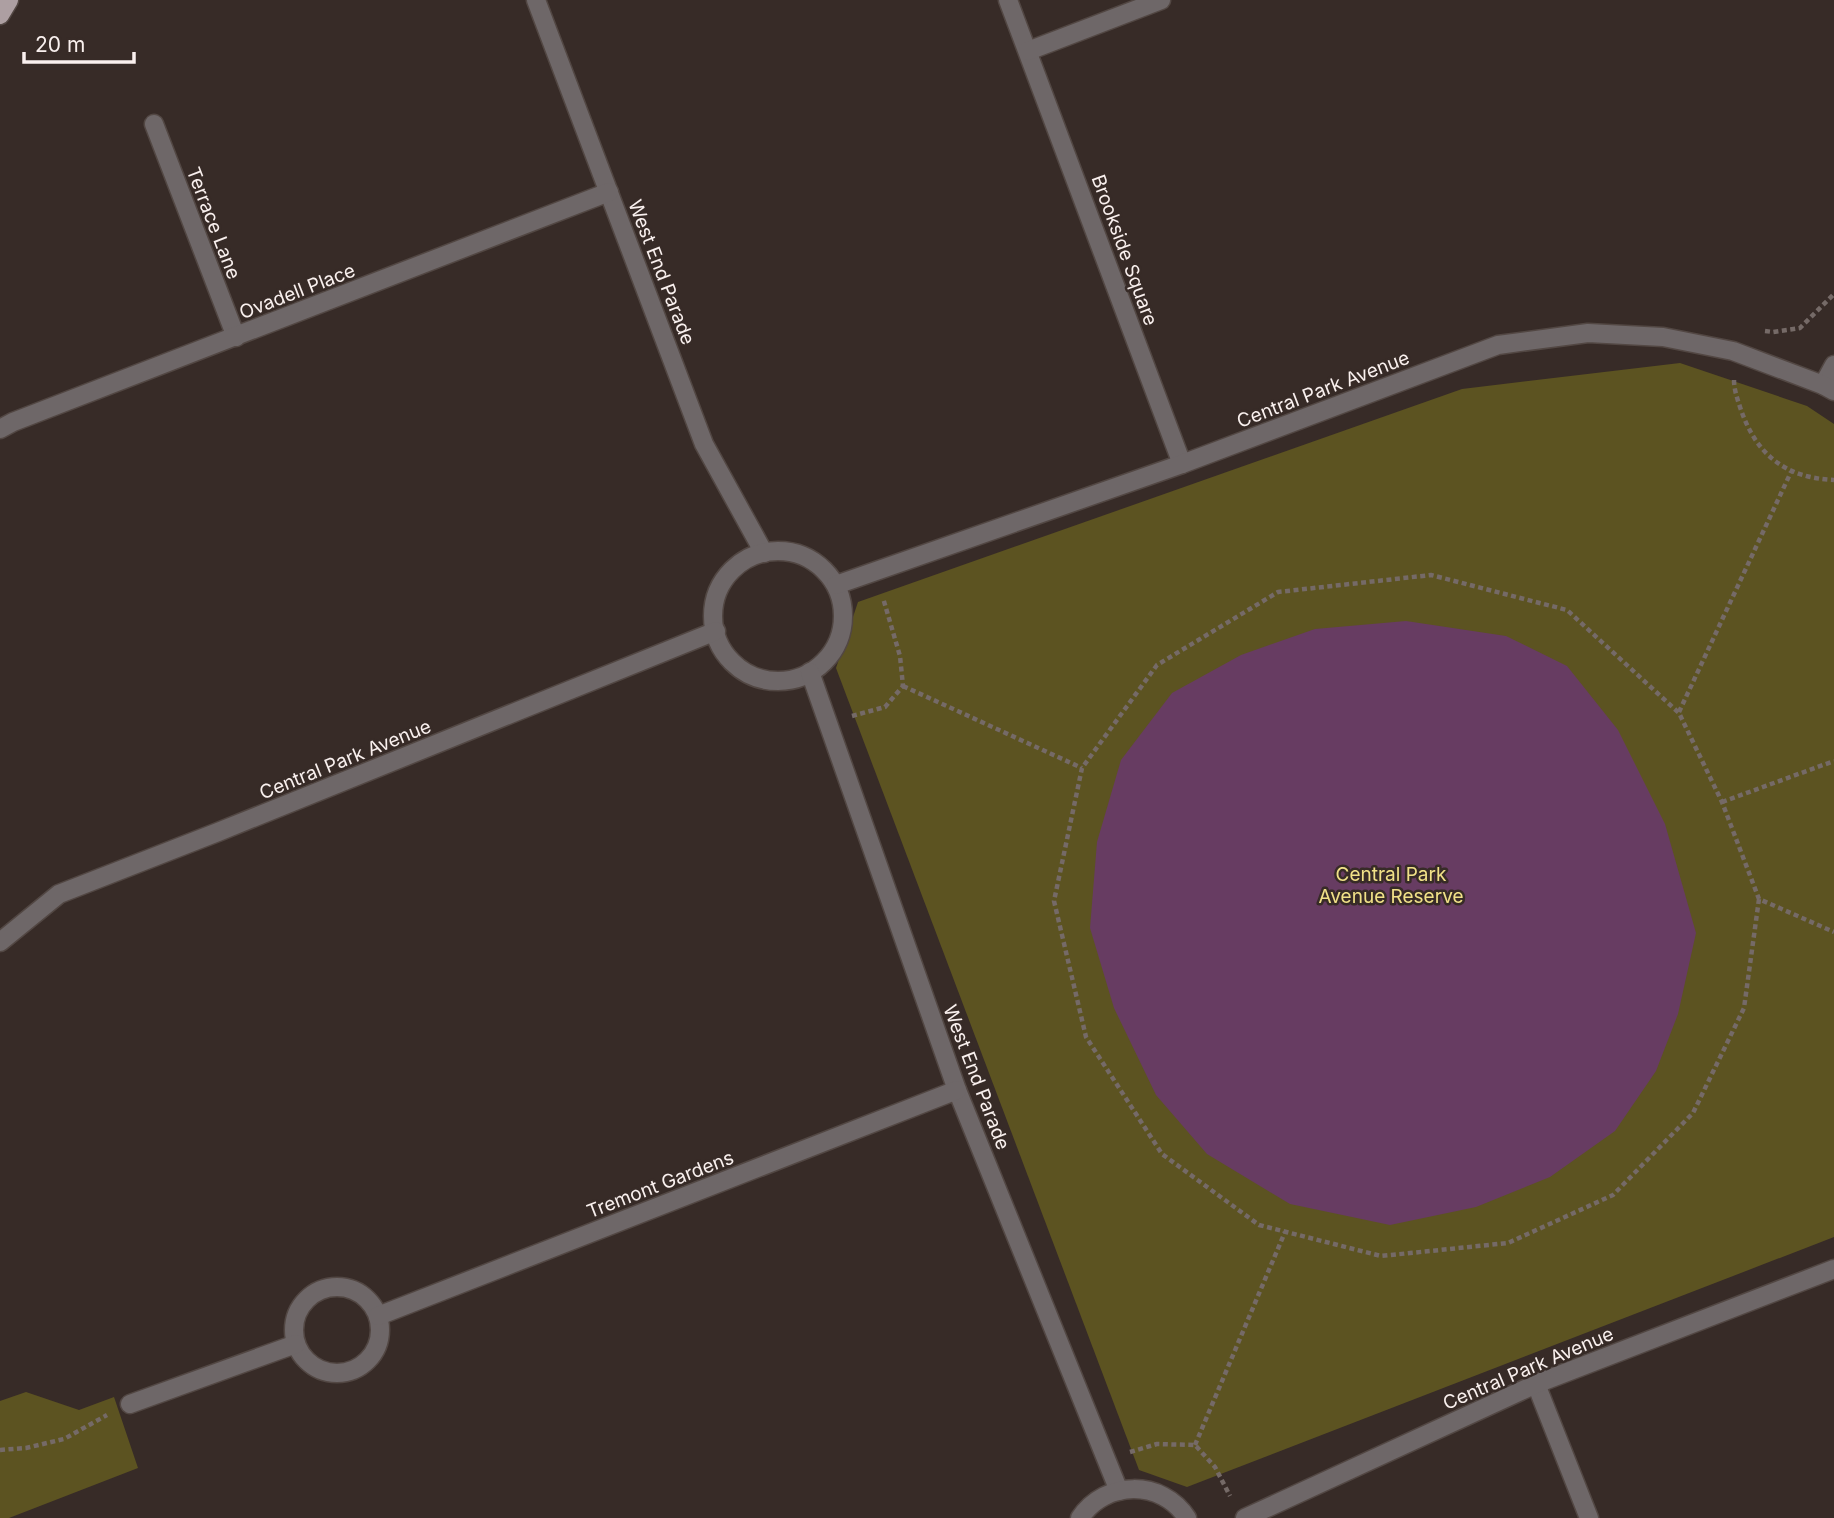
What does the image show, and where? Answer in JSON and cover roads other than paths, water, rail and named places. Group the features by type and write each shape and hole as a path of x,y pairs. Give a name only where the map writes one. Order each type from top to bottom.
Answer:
{"main road":[{"path":"0,15 9,0"}],"street":[{"name":"West End Parade","path":"536,0 704,443 764,553"},
{"name":"Brookside Square","path":"1008,0 1182,464"},
{"path":"1028,51 1161,0"},
{"name":"Terrace Lane","path":"154,124 236,337"},
{"name":"Ovadell Place","path":"0,429 609,192"},
{"name":"Central Park Avenue","path":"836,585 1182,464 1498,345 1588,333 1663,337 1733,351 1828,388"},
{"path":"1828,388 1834,365"},
{"path":"791,552 811,560 827,572 836,585 843,614 840,636 829,656 810,672 796,679 773,681 751,676 734,664 721,646 713,625 717,593 729,573 747,559 764,553 791,552"},
{"name":"Central Park Avenue","path":"0,942 59,894 716,631"},
{"name":"West End Parade","path":"810,672 957,1090 1119,1491"},
{"name":"Tremont Gardens","path":"378,1316 957,1090"},
{"name":"Central Park Avenue","path":"1245,1518 1536,1384 1834,1269"},
{"path":"330,1287 359,1293 370,1303 378,1316 380,1331 377,1345 369,1359 357,1368 343,1373 328,1373 314,1368 303,1357 296,1344 296,1315 304,1302 316,1292 330,1287"},
{"path":"130,1404 296,1344"},
{"path":"1536,1384 1588,1518"},
{"path":"1080,1518 1105,1495 1126,1488 1148,1490 1169,1499 1187,1518"}],"park label":[{"name":"Central Park Avenue Reserve","path":"1391,885"}]}
